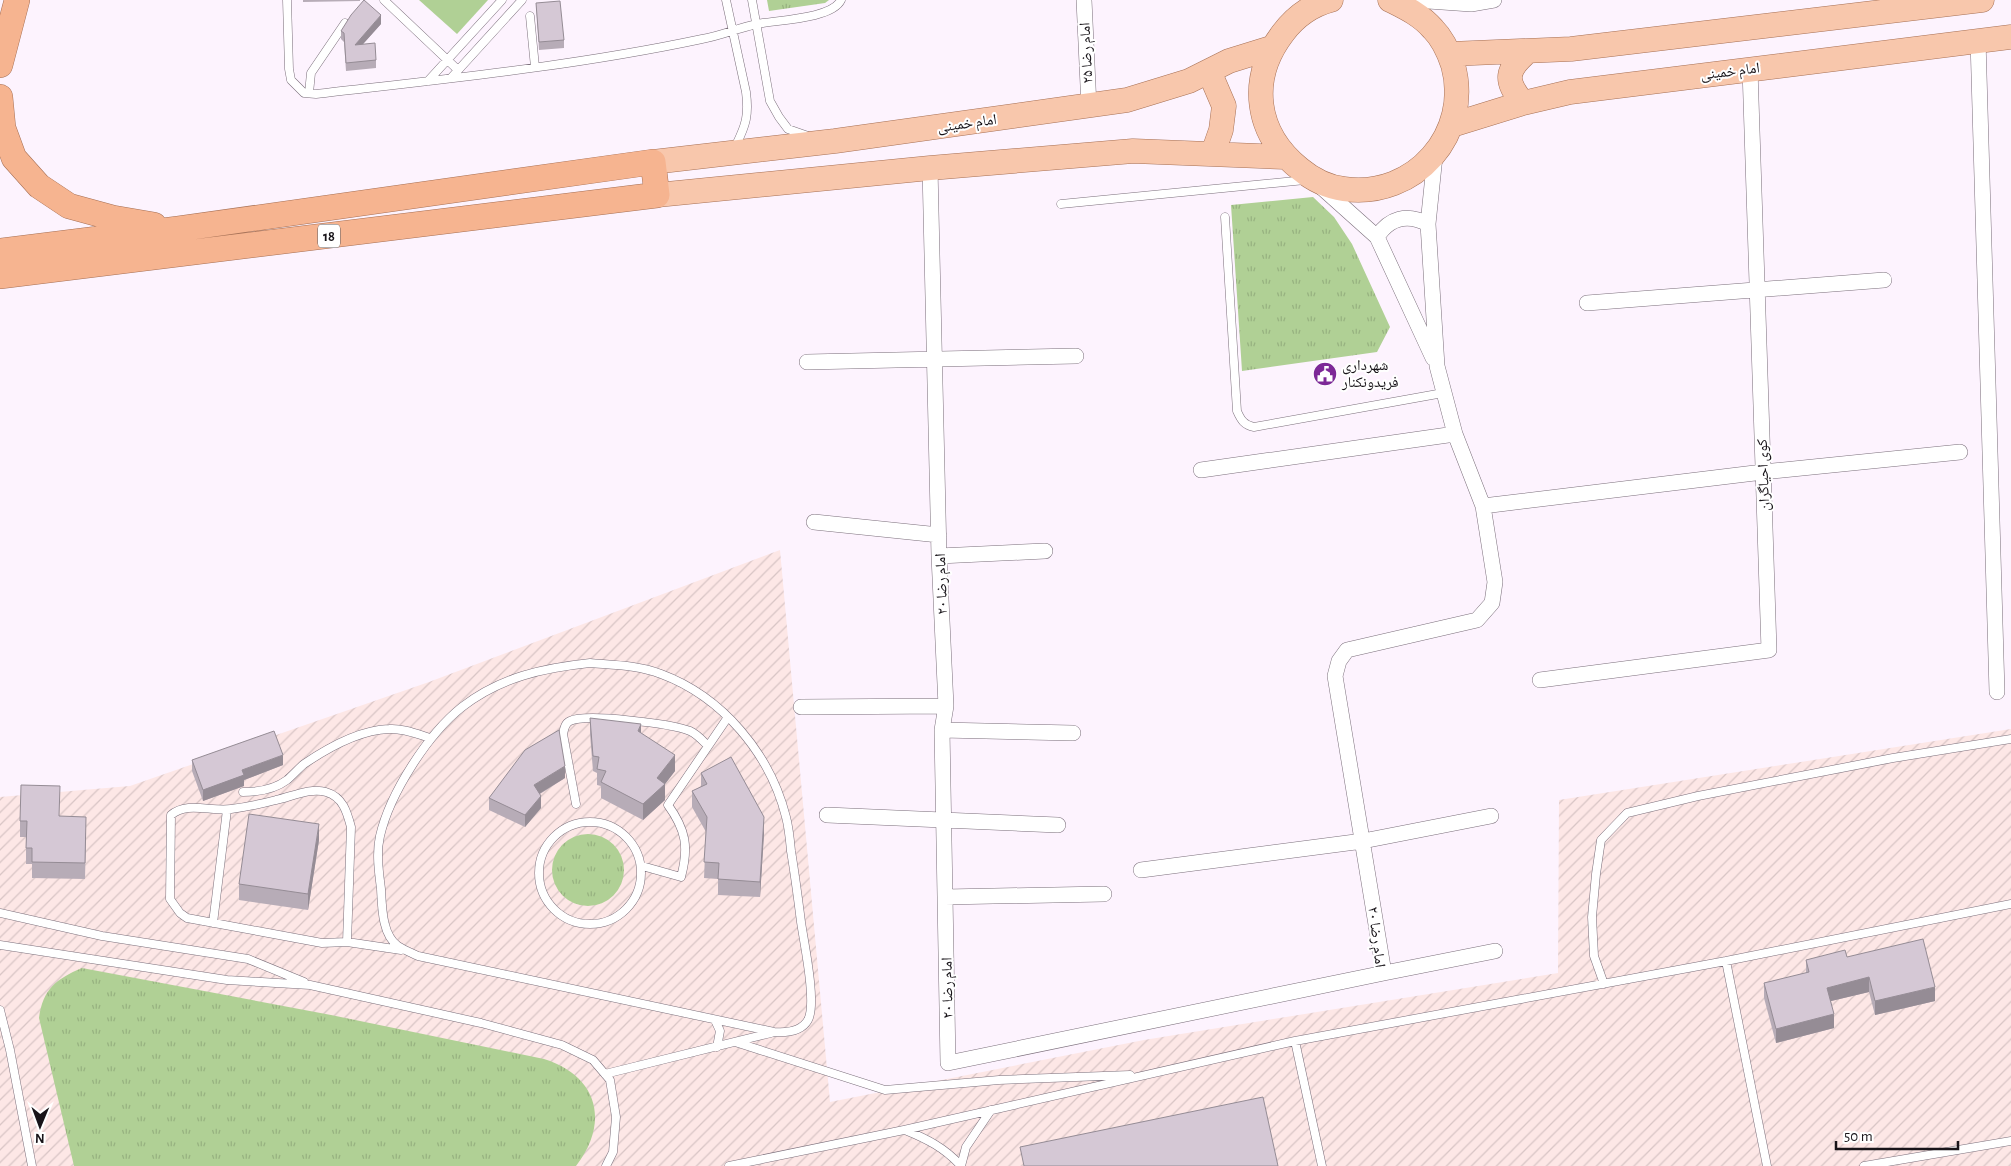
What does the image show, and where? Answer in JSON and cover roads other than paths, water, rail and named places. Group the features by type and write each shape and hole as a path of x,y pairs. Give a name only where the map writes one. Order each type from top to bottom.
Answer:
{"highway":[{"path":"0,65 17,0"},
{"name":"18","path":"0,97 2,128 14,158 39,186 69,206 113,218 178,229"},
{"path":"653,162 657,195"},
{"name":"18","path":"0,251 178,229 653,162"},
{"name":"18","path":"0,276 657,195"}],"main road":[{"path":"1331,0 1320,3 1292,21 1271,48 1262,77 1260,93 1263,116 1271,138 1284,157 1312,179 1344,190 1377,189 1409,177 1434,156 1452,125 1457,102 1456,77 1450,54 1434,30 1412,10 1390,0"},
{"path":"1450,54 1571,49 1982,0"},
{"name":"امام خمینی","path":"1452,125 1523,103 1570,92 2011,37"},
{"name":"امام خمینی","path":"653,162 835,141 1089,107 1127,100 1189,81 1229,61 1271,48"},
{"path":"1523,103 1512,88 1510,73 1515,62 1528,51"},
{"path":"1209,71 1224,106 1221,130 1213,153"},
{"path":"657,195 930,168 1133,151 1284,157"}],"street":[{"name":"امام رضا ۲۵","path":"1084,0 1089,107"},
{"path":"1414,0 1472,2 1494,0"},
{"path":"1978,40 1997,692"},
{"name":"کوی احیاگران","path":"1540,680 1769,650 1750,69"},
{"path":"1434,156 1428,224 1436,366"},
{"name":"امام رضا ۲۰","path":"930,168 936,359 939,556 946,706 942,730 948,1063 1384,973 1335,676 1339,661 1347,650 1477,620 1486,612 1492,603 1495,582 1483,506"},
{"path":"1312,179 1377,238 1436,366 1455,434 1483,506 1763,472 1960,452"},
{"path":"1377,238 1382,229 1390,222 1399,218 1419,219 1428,224"},
{"path":"1587,303 1884,280"},
{"path":"807,362 1076,356"},
{"path":"1201,470 1455,434"},
{"path":"814,522 939,535"},
{"path":"939,556 1045,550"},
{"path":"801,707 946,706"},
{"path":"942,730 1073,733"},
{"path":"827,815 1058,825"},
{"path":"1142,870 1363,841 1491,816"},
{"path":"945,897 1104,894"},
{"path":"1384,973 1495,952"}],"lane":[{"path":"287,0 291,80 304,93 536,67 703,39 757,24 825,13 839,5 841,0"},
{"path":"384,0 458,70"},
{"path":"428,80 502,0"},
{"path":"451,78 522,0"},
{"path":"714,156 736,145 746,124 748,108 726,0"},
{"path":"752,0 770,101 779,117 788,128 794,131 835,141"},
{"path":"530,16 536,67"},
{"path":"309,93 311,73 345,23"},
{"path":"1061,204 1281,184 1312,179"},
{"path":"1225,217 1237,411 1240,419 1247,426 1254,427 1443,393"},
{"path":"590,663 624,665 660,673 690,687 728,717 737,725 760,755 772,776 786,817 810,988 808,1019 802,1028 787,1033 774,1032 418,956 396,945 386,930 379,870 380,838 390,807 409,771 430,738 461,708 486,690 515,678 552,667 590,663"},
{"path":"642,866 681,877 685,862 685,838 678,819 668,805 728,717"},
{"path":"576,804 563,734 564,728 569,721 610,719 668,724 692,731 708,746"},
{"path":"243,792 260,792 285,781 303,765 329,749 364,732 390,729 406,730 430,738"},
{"path":"1604,984 1594,956 1592,917 1596,874 1601,840 1627,813 1698,796 1874,762 2011,739"},
{"path":"347,942 347,908 351,876 351,827 346,809 338,797 324,791 304,792 254,806 227,810 182,808 171,815 170,898 180,913 187,918 322,944 347,942 408,951"},
{"path":"213,923 227,810"},
{"path":"594,821 610,825 625,835 636,849 642,866 641,884 634,901 621,914 606,922 588,924 570,920 556,912 546,899 540,884 538,868 542,853 551,839 563,829 578,822 594,821"},
{"path":"729,1166 904,1130 1295,1041 1726,962 2011,904"},
{"path":"0,913 102,936 248,959 310,985"},
{"path":"0,946 227,980 310,985 480,1023 562,1045 593,1060 610,1080 616,1117 613,1152 606,1166"},
{"path":"1726,962 1767,1166"},
{"path":"0,1010 10,1050 32,1166"},
{"path":"715,1020 720,1031 717,1047"},
{"path":"605,1074 774,1032"},
{"path":"1295,1041 1322,1166"},
{"path":"735,1042 885,1090 999,1080 1150,1074"},
{"path":"961,1166 966,1147 991,1110"},
{"path":"904,1130 927,1138 944,1148 961,1166"},
{"path":"1864,1166 2011,1141"}],"place":[{"name":"شهرداری فریدونکنار","path":"1325,374"}]}
